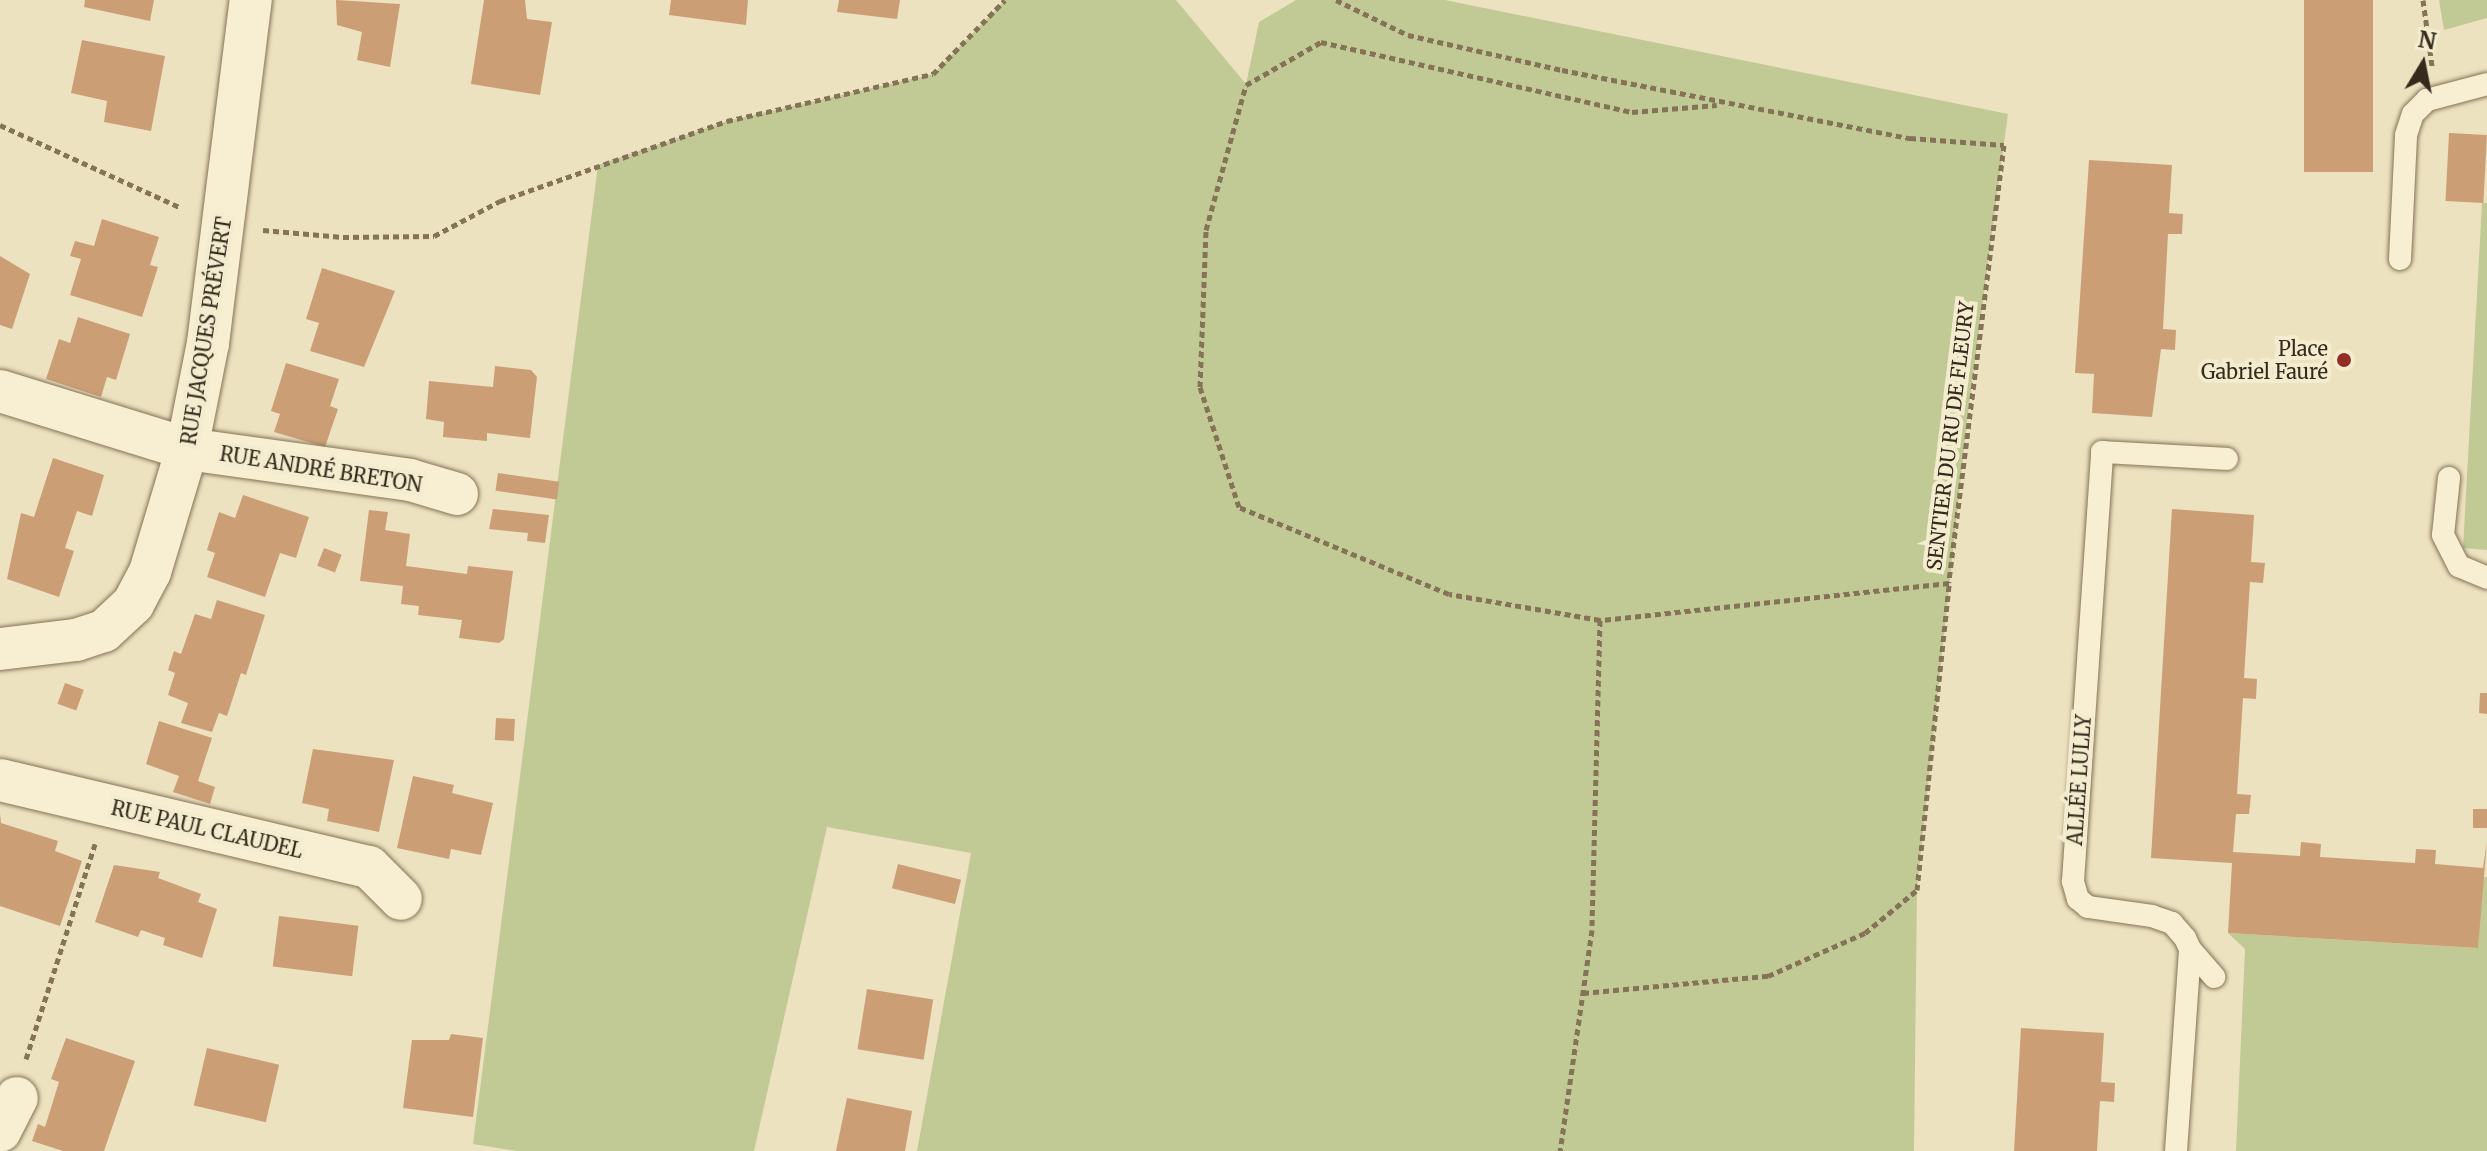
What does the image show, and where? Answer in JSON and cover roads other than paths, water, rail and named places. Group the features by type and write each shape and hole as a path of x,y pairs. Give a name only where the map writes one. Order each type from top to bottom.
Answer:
{"street":[{"name":"RUE JACQUES PRÉVERT","path":"0,649 76,640 104,631 133,604 150,572 187,449 225,224 251,0"},
{"name":"RUE ANDRÉ BRETON","path":"0,391 187,449 410,480 457,494"},
{"name":"RUE PAUL CLAUDEL","path":"0,780 369,867 401,899"}],"lane":[{"path":"2400,259 2406,135 2413,114 2436,98 2487,84"},
{"name":"ALLÉE LULLY","path":"2190,949 2172,923 2088,907 2078,899 2073,881 2102,452 2227,459"},
{"path":"2449,478 2443,535 2459,566 2487,578"},
{"path":"2190,949 2214,977"},
{"path":"2176,1151 2190,949"}],"place":[{"name":"Place Gabriel Fauré","path":"2344,360"}]}
